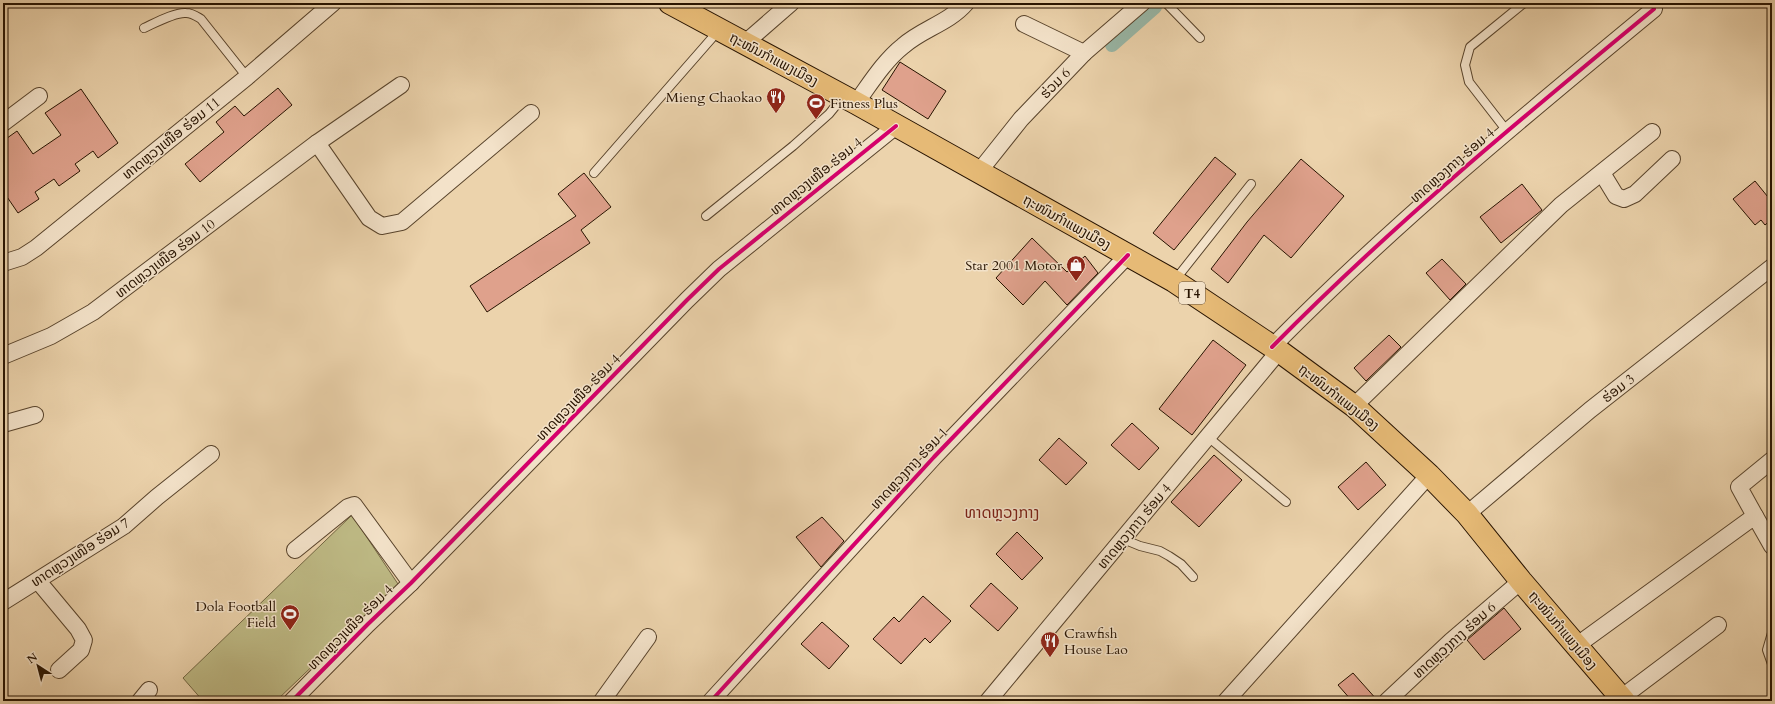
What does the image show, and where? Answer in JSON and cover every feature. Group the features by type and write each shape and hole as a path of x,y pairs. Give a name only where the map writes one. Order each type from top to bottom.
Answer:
{"main road":[{"name":"ຖະໜົນກຳແພງເມືອງ","path":"670,3 849,100 1174,281 1276,349 1354,406 1429,475 1467,514 1521,581 1623,699"}],"street":[{"name":"ທາດຫຼວງເໜືອ ຮ່ອມ 11","path":"3,263 22,257 36,248 247,77 333,3"},
{"path":"745,43 792,3"},
{"path":"849,100 902,46 911,39 949,18 966,3"},
{"name":"ຮ່ວມ 6","path":"978,173 1021,119 1084,53 1142,3"},
{"name":"ທາດຫຼວງກາງ ຮ່ອມ 4","path":"988,701 1208,437 1276,349 1324,294 1507,131 1654,9"},
{"path":"1024,24 1084,53"},
{"name":"ທາດຫຼວງເໜືອ ຮ່ອມ 10","path":"3,356 51,336 93,312 318,143 401,85"},
{"path":"3,123 39,96"},
{"path":"318,143 369,218 382,226 402,222 531,113"},
{"name":"ທາດຫຼວງເໜືອ ຮ່ອມ 4","path":"292,701 411,583 719,270 896,126"},
{"path":"1354,406 1561,205 1652,132"},
{"path":"1602,173 1616,196 1624,199 1635,194 1672,159"},
{"name":"ທາດຫຼວງກາງ ຮ່ອມ 1","path":"711,701 934,457 1128,255"},
{"name":"ຮ່ອມ 3","path":"1467,514 1590,410 1772,267"},
{"path":"3,424 35,415"},
{"name":"ທາດຫຼວງເໜືອ ຮ່ອມ 7","path":"3,602 124,526 157,496 211,454"},
{"path":"1772,460 1739,487 1772,546"},
{"path":"1226,701 1429,475"},
{"path":"295,550 348,507 354,505 411,583"},
{"path":"1576,646 1755,516"},
{"path":"38,581 78,629 84,640 81,650 59,670"},
{"name":"ທາດຫຼວງກາງ ຮ່ອມ 6","path":"1387,701 1451,641 1521,581"},
{"path":"1623,699 1718,625"},
{"path":"602,701 648,637"}],"lane":[{"path":"1166,3 1200,38"},
{"path":"1507,131 1469,82 1465,65 1470,46 1524,3"},
{"path":"144,28 185,12 194,14 201,19 247,77"},
{"path":"594,173 720,29"},
{"path":"706,216 793,146 829,114 849,100"},
{"path":"1174,281 1251,184"},
{"path":"1208,437 1286,502"},
{"path":"1123,539 1140,546 1160,551 1181,564 1192,577"},
{"path":"1772,633 1767,650 1772,664"}],"shaded area":[{"name":"Dola Football Field","path":"352,515 398,584 276,701 203,701 183,678"}],"building":[{"path":"900,62 946,91 928,119 882,90"},
{"path":"278,88 292,105 200,182 185,164 224,132 216,122 235,106 244,116"},
{"path":"81,89 118,143 98,158 93,151 75,164 80,171 59,186 54,179 35,192 39,199 18,213 3,191 3,141 17,131 33,154 61,135 45,113"},
{"path":"1215,157 1236,174 1174,250 1153,233"},
{"path":"1301,159 1344,196 1291,258 1264,235 1228,283 1211,269 1247,222"},
{"path":"584,173 611,207 581,230 590,243 487,312 470,286 576,216 558,194"},
{"path":"1755,181 1772,202 1772,219 1765,225 1761,220 1755,225 1733,199"},
{"path":"1522,184 1542,210 1501,243 1480,217"},
{"path":"1032,238 1067,272 1085,256 1098,273 1067,305 1045,281 1023,305 996,278"},
{"path":"1442,259 1466,284 1450,300 1426,273"},
{"path":"1389,335 1401,347 1366,381 1354,368"},
{"path":"1213,340 1246,365 1192,435 1159,409"},
{"path":"1132,423 1159,448 1139,470 1111,445"},
{"path":"1059,438 1087,463 1066,485 1039,460"},
{"path":"1214,455 1242,480 1199,527 1171,502"},
{"path":"1366,462 1386,485 1358,510 1338,487"},
{"path":"822,517 844,541 821,567 796,537"},
{"path":"1017,532 1043,558 1022,580 996,554"},
{"path":"991,583 1018,608 998,631 970,606"},
{"path":"923,596 951,621 930,643 925,638 901,664 873,639 894,617 899,622"},
{"path":"1504,608 1521,629 1484,660 1467,640"},
{"path":"822,622 849,646 829,669 801,644"},
{"path":"1353,673 1378,701 1352,701 1338,685"}],"waterway":[{"path":"1112,45 1155,7"}],"cycle path":[{"path":"1272,347 1317,302 1411,215 1507,131 1654,9"},
{"path":"292,701 411,583 719,269 896,126"},
{"path":"711,701 934,457 1128,255"}],"place":[{"name":"Mieng Chaokao","path":"776,114"},
{"name":"Fitness Plus","path":"816,120"},
{"name":"Star 2001 Motor","path":"1076,282"},
{"name":"Dola Football Field","path":"290,631"},
{"name":"Crawfish House Lao","path":"1050,658"}],"district":[{"name":"ທາດຫຼວງກາງ","path":"1002,512"}]}
